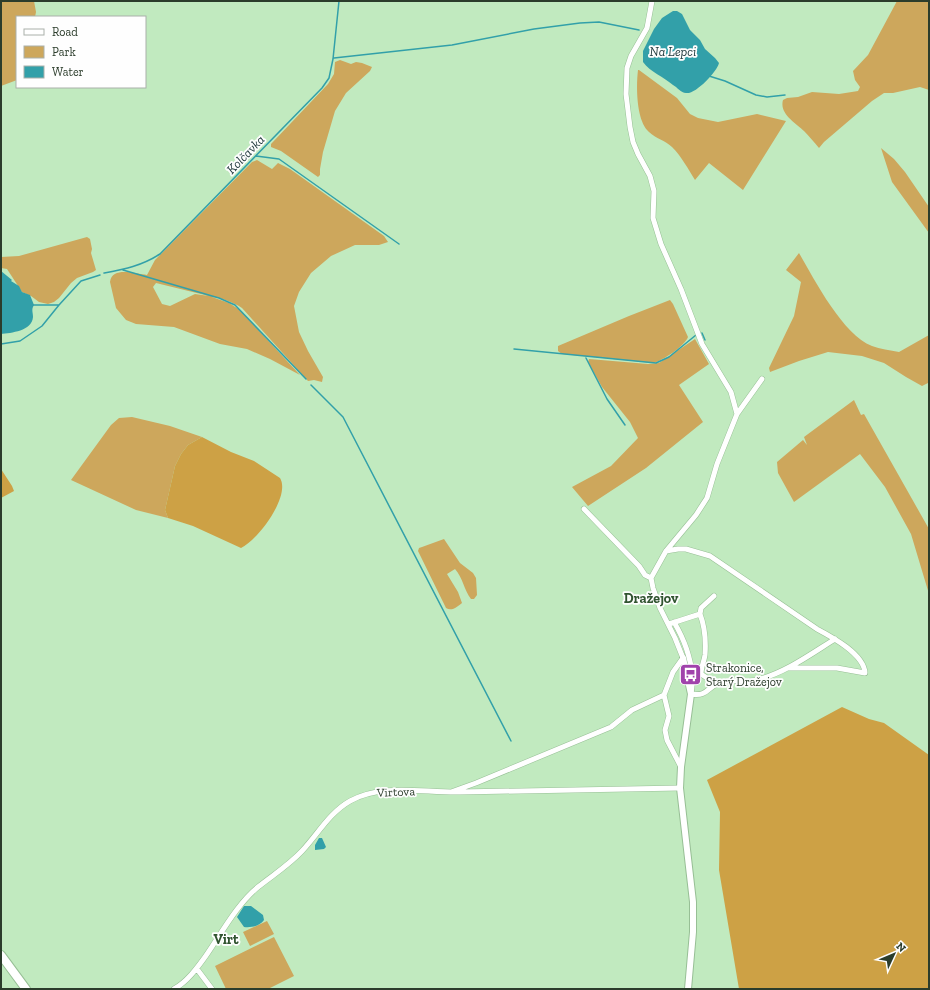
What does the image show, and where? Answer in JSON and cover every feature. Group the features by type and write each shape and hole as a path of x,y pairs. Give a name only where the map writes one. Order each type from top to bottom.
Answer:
{"main road":[{"path":"1,955 26,988"}],"street":[{"path":"652,1 647,28 631,56 627,68 626,94 630,127 638,154 650,176 654,191 653,218 661,244 702,344 731,392 737,414"},
{"path":"688,989 693,932 693,902 680,788 681,767 693,678 691,659 682,637 660,608 652,588 651,578 666,551 696,515 706,498 717,464 737,414 762,379"},
{"path":"584,509 639,566 645,575 651,578"},
{"path":"676,538 678,549"},
{"path":"666,551 678,549 698,552 710,556 817,629 835,638 852,652 862,663 865,673 837,668 788,668"},
{"path":"701,674 705,656 705,628 700,614 701,608 714,596"},
{"path":"672,623 700,614"},
{"path":"672,623 683,658 691,694"},
{"path":"691,694 698,695 706,692 716,684 722,682 749,682 758,680 788,668 835,638"},
{"path":"681,767 667,740 664,730 669,716 664,695 674,672 683,658"},
{"path":"693,678 701,674"},
{"path":"701,674 716,684"},
{"path":"451,792 611,727 632,710 664,695"},
{"name":"Virtova","path":"174,989 197,969 246,899 256,888 286,866 303,850 322,826 342,806 351,800 376,792 394,790 451,792 680,788"},
{"path":"197,969 212,989"}],"green space":[{"path":"1,1 34,1 35,16 16,16 16,80 1,86"},
{"path":"897,1 929,1 929,90 920,87 893,93 884,93 872,101 819,148 783,110 783,100 812,92 839,94 858,91 860,87 855,80 853,71 868,55"},
{"path":"340,60 351,64 356,62 362,63 372,67 370,71 346,93 335,111 323,152 320,175 318,177 281,151 271,147 271,144 328,84 334,74 335,62"},
{"path":"638,70 677,98 690,114 698,118 718,122 757,114 786,121 743,190 709,163 695,180 676,151 649,132 645,127 639,112 637,94"},
{"path":"881,148 894,159 905,172 929,207 929,233 892,182"},
{"path":"257,160 272,169 278,163 290,169 384,236 388,242 379,245 355,245 331,256 311,273 299,292 294,306 299,332 323,377 322,382 314,380 308,381 242,308 220,298 212,297 229,303 240,310 300,375 247,349 220,344 174,327 136,324 126,320 116,308 110,282 112,277 120,272 147,275 155,260 252,162","holes":["156,283 209,296 195,294 170,306 162,304 153,287"]},
{"path":"87,237 90,239 92,249 91,253 96,270 77,278 54,302 48,304 39,302 22,292 7,269 1,268 1,257 19,256"},
{"path":"799,253 830,305 840,319 861,340 875,347 899,352 929,335 928,383 922,386 884,363 862,356 828,352 770,372 769,368 794,316 801,282 786,270"},
{"path":"670,300 688,337 683,345 657,362 653,363 562,354 558,351 558,346"},
{"path":"695,339 709,364 679,385 703,422 646,468 588,506 572,487 611,466 638,438 630,422 602,387 588,362 589,359 648,364 659,363"},
{"path":"854,400 861,415 864,414 929,529 929,594 911,534 885,487 860,454 794,502 778,473 777,462 803,440 807,445 804,437"},
{"path":"132,417 170,426 202,437 188,445 181,454 175,466 165,510 168,518 136,510 71,480 111,425 119,418"},
{"path":"444,539 460,563 473,573 476,578 477,595 474,599 471,599 455,569 447,574 458,592 462,603 455,608 450,609 446,608 418,551 419,548"},
{"path":"267,921 274,934 250,946 243,932"},
{"path":"274,937 294,976 268,989 226,989 215,966"}],"shaded area":[{"path":"202,437 231,452 254,461 280,478 282,486 281,495 271,517 256,536 241,548 193,526 168,518 165,510 175,466 181,454 188,445"},
{"path":"1,469 14,491 1,498"},
{"path":"842,707 869,719 884,723 929,755 929,989 739,989 719,870 720,812 707,780"}],"water":[{"name":"Na Lepci","path":"673,11 677,11 682,14 690,30 700,40 705,49 719,63 714,72 705,82 690,93 684,93 649,69 643,62 643,51 654,29 662,18"},
{"path":"1,271 12,280 11,281 19,286 22,292 30,295 34,305 32,310 32,322 29,325 20,330 1,334"},
{"path":"319,838 322,838 326,847 324,849 315,850 315,845"},
{"path":"244,906 251,906 263,915 264,920 255,926 244,927 237,917"}],"waterway":[{"name":"Kolčavka","path":"104,273 139,264 160,254 322,88 329,78 333,59 339,1"},
{"path":"334,58 452,45 534,29 580,23 599,22 639,30"},
{"path":"709,76 725,81 756,95 767,97 785,95"},
{"path":"256,156 279,159 399,244"},
{"path":"123,270 219,298 235,305 306,379"},
{"name":"Kolčavka","path":"33,305 59,305 81,281 100,275"},
{"path":"1,344 20,341 42,326 59,305"},
{"path":"702,333 705,340"},
{"path":"514,349 656,363 669,357 696,335"},
{"path":"586,358 607,399 625,425"},
{"path":"311,385 343,417 511,741"}],"place":[{"name":"Strakonice, Starý Dražejov","path":"691,675"}],"district":[{"name":"Dražejov","path":"651,598"},
{"name":"Virt","path":"226,939"}]}
